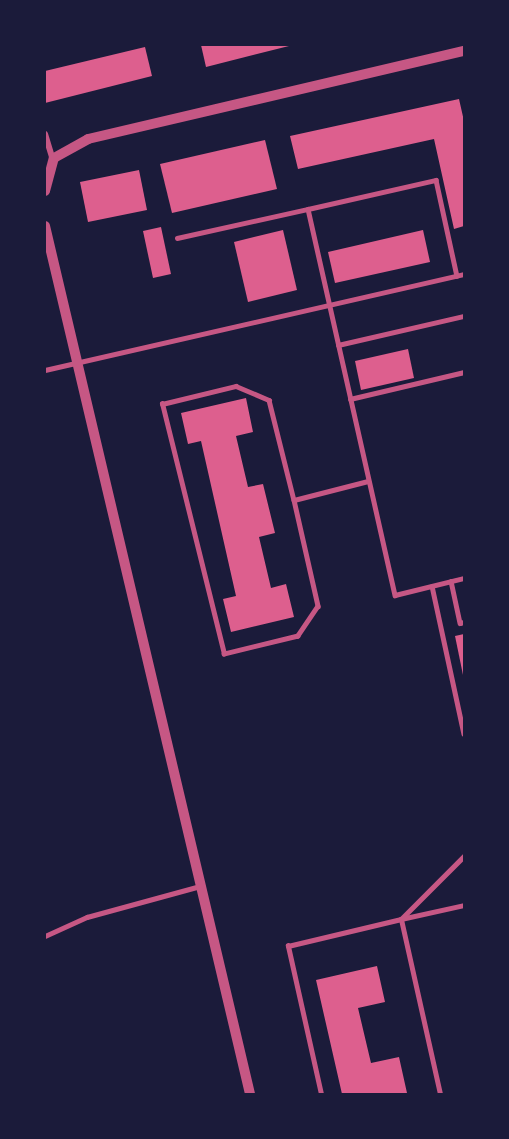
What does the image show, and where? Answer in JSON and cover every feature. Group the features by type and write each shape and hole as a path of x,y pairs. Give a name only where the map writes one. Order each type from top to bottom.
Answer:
{"street":[{"path":"53,162 88,139 464,51"},
{"path":"45,134 53,162 45,190"},
{"path":"45,226 250,1094"}],"lane":[{"path":"177,238 436,180 457,276"},
{"path":"308,209 395,595 464,578"},
{"path":"45,370 464,274"},
{"path":"338,345 464,316"},
{"path":"350,399 464,372"},
{"path":"236,386 269,400 294,500 318,606 298,636 224,654 162,404 236,386"},
{"path":"294,500 368,482"},
{"path":"451,581 460,622 464,622"},
{"path":"432,586 464,734"},
{"path":"401,920 464,856"},
{"path":"45,936 87,917 200,886"},
{"path":"321,1094 288,946 464,905"},
{"path":"401,920 440,1094"}],"building":[{"path":"201,45 289,45 289,46 206,67"},
{"path":"145,47 152,76 45,103 45,71"},
{"path":"459,99 464,121 464,226 454,229 434,139 298,169 290,136"},
{"path":"265,140 277,189 172,213 160,164"},
{"path":"139,170 147,210 88,222 80,182"},
{"path":"161,227 171,274 153,278 143,231"},
{"path":"283,230 297,290 248,302 234,242"},
{"path":"423,230 430,262 335,283 328,252"},
{"path":"408,349 414,378 361,390 355,361"},
{"path":"246,398 253,432 236,436 248,487 263,484 275,533 259,537 271,588 286,584 294,617 231,632 223,599 236,596 201,441 188,444 181,413"},
{"path":"464,634 464,675 463,675 455,636"},
{"path":"377,966 385,1002 358,1008 371,1063 399,1057 407,1093 342,1094 316,980"}]}
